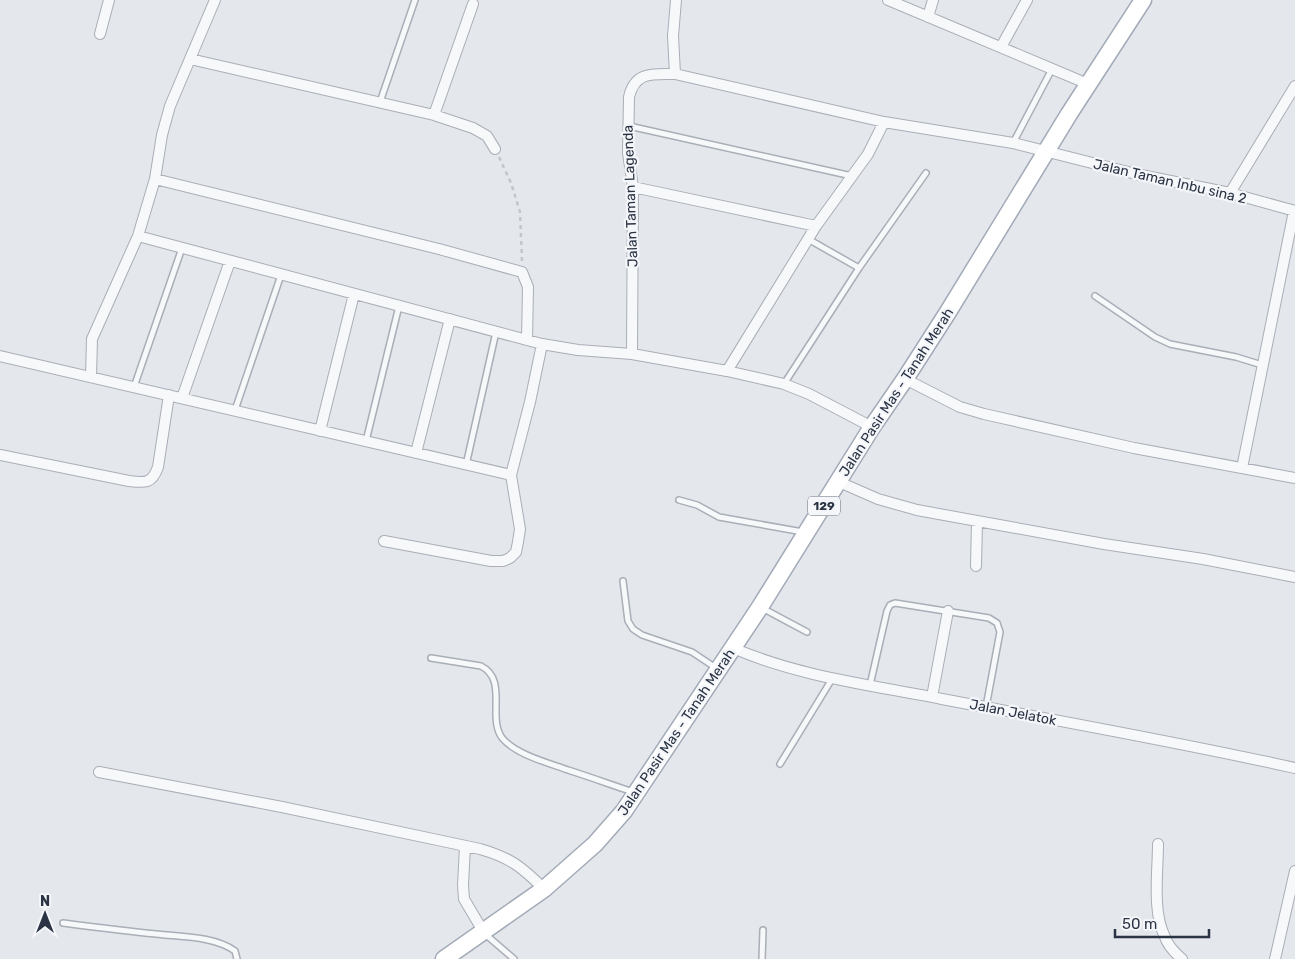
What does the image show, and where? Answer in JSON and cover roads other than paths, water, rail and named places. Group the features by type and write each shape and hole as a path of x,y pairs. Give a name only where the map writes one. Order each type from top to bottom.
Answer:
{"main road":[{"name":"Jalan Pasir Mas - Tanah Merah","path":"444,959 544,889 595,844 624,810 760,607 872,427 906,379 1045,152 1143,0"}],"street":[{"path":"100,34 109,0"},
{"path":"91,377 92,340 138,236 155,179 162,135 170,106 215,0"},
{"path":"675,74 673,36 676,0"},
{"path":"888,0 1088,84"},
{"path":"928,17 933,0"},
{"path":"1001,48 1027,0"},
{"path":"434,115 472,2"},
{"path":"190,59 434,115 473,128 486,136 495,149"},
{"name":"Jalan Taman Lagenda","path":"632,354 633,187 628,153 628,96 635,82 643,76 652,74 675,74 884,122"},
{"path":"1230,193 1292,97 1295,86"},
{"path":"727,371 816,226 868,154 884,122"},
{"name":"Jalan Taman Inbu sina 2","path":"884,122 1013,143 1136,174 1230,193 1295,211"},
{"path":"155,179 439,249 522,272 528,287 527,340"},
{"path":"633,187 816,226"},
{"path":"1242,468 1295,211"},
{"path":"138,236 542,344 578,350 632,354 727,371 784,384 809,394 872,427"},
{"path":"182,398 230,261"},
{"path":"320,430 354,294"},
{"path":"416,453 450,319"},
{"path":"384,541 491,561 503,561 510,558 516,552 520,529 511,475 542,344"},
{"path":"0,356 511,475"},
{"path":"906,379 960,407 984,414 1134,448 1295,478"},
{"path":"0,455 129,482 142,483 150,481 158,467 169,395"},
{"path":"839,482 878,499 918,510 1104,544 1203,559 1295,577"},
{"path":"976,566 978,521"},
{"path":"932,697 948,612"},
{"name":"Jalan Jelatok","path":"733,648 763,661 832,679 986,707 1295,768"},
{"path":"99,772 282,807 465,846 509,859 525,870 544,889"},
{"path":"1158,844 1158,909 1160,923 1165,938 1182,959"},
{"path":"465,846 464,899 483,932"},
{"path":"1275,959 1290,914 1295,871"}],"lane":[{"path":"380,102 415,0"},
{"path":"1013,143 1052,69"},
{"path":"628,126 852,176"},
{"path":"784,384 859,268 926,173"},
{"path":"808,239 859,268"},
{"path":"134,387 182,248"},
{"path":"235,410 281,274"},
{"path":"1095,296 1155,337 1170,344 1236,357 1264,366"},
{"path":"366,441 399,306"},
{"path":"466,464 496,331"},
{"path":"679,500 697,505 718,517 807,532"},
{"path":"623,581 628,621 633,629 692,652 719,669"},
{"path":"870,686 887,612 890,606 895,603 989,618 997,623 1000,632 986,707"},
{"path":"760,607 807,632"},
{"path":"431,658 481,666 488,670 492,675 496,688 497,730 501,737 514,748 534,757 636,793"},
{"path":"780,764 832,679"},
{"path":"63,924 198,939 222,944 230,948 235,951 237,959"},
{"path":"762,959 763,930"},
{"path":"483,932 514,959"}]}
